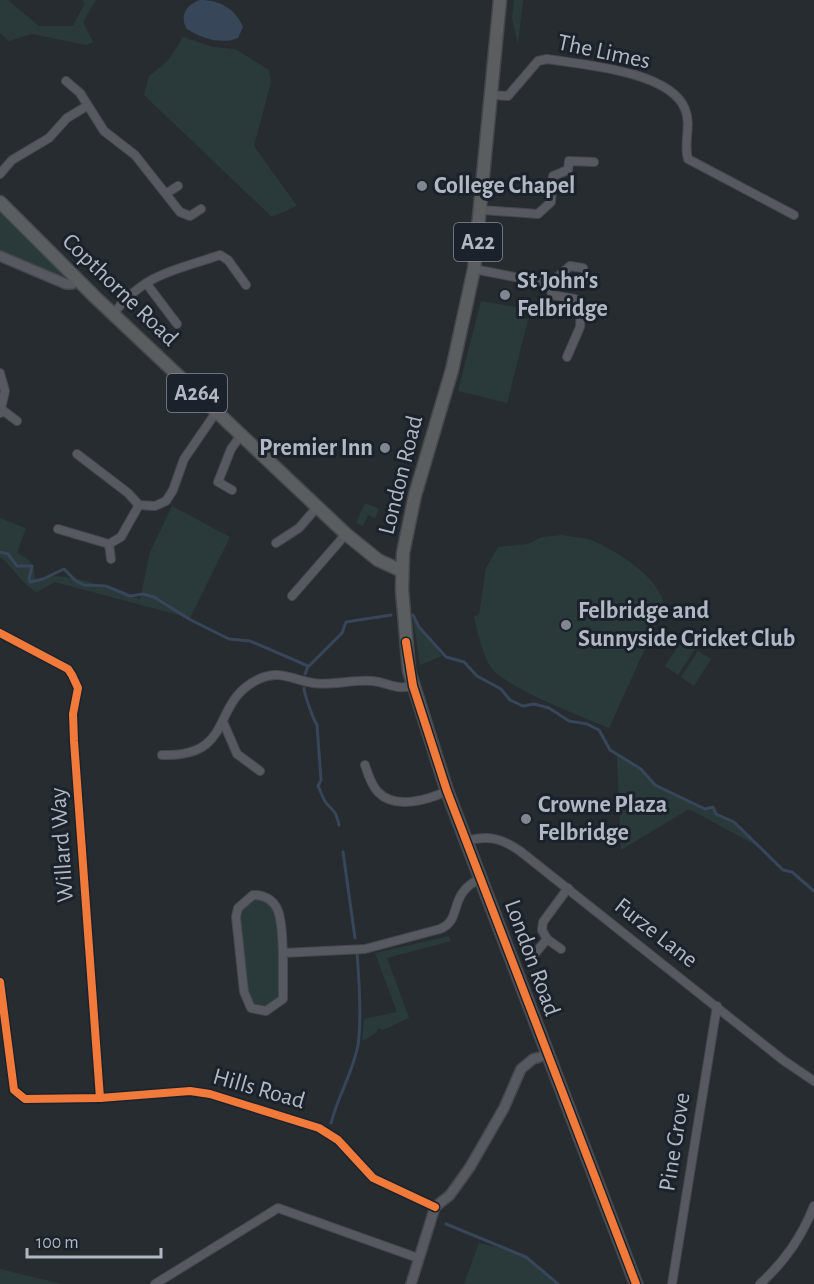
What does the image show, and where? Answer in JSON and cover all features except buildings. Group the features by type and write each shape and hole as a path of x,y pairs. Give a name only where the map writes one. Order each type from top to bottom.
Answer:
{"highway":[{"name":"London Road","path":"500,0 482,210 474,269 452,370 411,511 402,571 407,652 412,686 447,791 636,1284"},
{"name":"Copthorne Road","path":"0,202 113,314 346,534 378,560 402,571"}],"street":[{"name":"The Limes","path":"493,94 508,96 538,61 547,58 627,73 665,86 678,95 690,123 686,152 688,159 794,215"},
{"path":"66,81 80,93 104,131 135,155 151,178 167,193 184,215 190,216 201,209"},
{"path":"0,174 12,160 49,138 67,118 87,106"},
{"path":"482,210 538,214 551,202 553,176 568,170 569,161 594,162"},
{"path":"167,193 178,186"},
{"path":"113,314 129,293 146,283 178,267 220,255 228,260 246,285"},
{"path":"0,256 66,284 72,284 77,279"},
{"path":"550,284 570,266 583,268"},
{"path":"474,269 550,284"},
{"path":"146,283 177,324"},
{"path":"550,284 552,294 575,299 581,305 580,327 567,357"},
{"path":"0,373 5,390 1,411 17,421"},
{"path":"77,454 128,493 139,505 155,506 166,501 173,490 184,459 217,411"},
{"path":"232,490 218,482 231,449 242,435"},
{"path":"58,529 109,544 121,537 139,505"},
{"path":"276,543 299,528 318,506"},
{"path":"292,596 346,534"},
{"path":"109,544 111,559"},
{"name":"Willard Way","path":"0,633 68,669 78,688 73,714 74,741 100,1098"},
{"path":"162,755 174,755 203,748 212,742 224,724 226,712 238,692 260,678 281,674 314,684 357,680 375,681 397,689 412,686"},
{"path":"224,724 237,754 260,771"},
{"path":"365,765 377,792 386,798 417,801 447,791"},
{"name":"Furze Lane","path":"466,841 485,836 503,839 568,888 783,1060 814,1081"},
{"path":"283,953 365,949 440,929 449,925 453,920 458,897 469,884 481,878"},
{"path":"561,949 547,939 542,930 543,922 568,888"},
{"path":"253,895 263,895 273,900 278,909 283,953 283,999 266,1011 251,1008 244,992 236,917 238,908 253,895"},
{"path":"533,956 547,939"},
{"name":"Hills Road","path":"0,982 14,1090 25,1099 100,1098 195,1091 307,1123 338,1140 374,1178 435,1207"},
{"name":"Pine Grove","path":"672,1284 717,1006"},
{"path":"411,1284 435,1207 450,1195 470,1167 504,1108 521,1069 533,1059 547,1055"},
{"path":"760,1284 789,1254 802,1235 814,1206"},
{"path":"155,1284 278,1208 418,1258"}],"shaded area":[{"path":"0,0 8,0 39,26 73,26 85,3 82,0 96,0 83,22 93,42 86,45 32,34 9,41 0,33"},
{"path":"514,0 523,0 518,44 512,19"},
{"path":"183,37 213,47 235,49 269,70 271,82 254,146 297,206 272,217 144,95 149,76 168,61"},
{"path":"0,209 62,270 60,276 0,251"},
{"path":"481,301 520,308 518,317 528,319 507,403 458,391"},
{"path":"365,503 379,509 375,518 368,515 363,526 356,523"},
{"path":"172,506 230,537 190,618 55,582 37,592 0,557 0,518 26,528 17,553 31,563 35,579 61,576 74,578 140,599 150,552"},
{"name":"Felbridge and Sunnyside Cricket Club","path":"563,535 591,540 624,558 647,576 662,596 664,607 609,728 534,696 495,672 484,654 477,629 474,616 479,615 486,568 498,547 528,544 542,537"},
{"path":"413,619 442,656 420,665"},
{"path":"682,640 695,649 678,675 665,666"},
{"path":"698,651 711,659 694,686 681,677"},
{"path":"617,756 641,769 655,785 677,797 705,809 713,807 716,814 734,822 761,848 689,809 621,850"},
{"path":"255,898 270,903 277,917 282,993 266,1007 251,1002 241,952 241,913 244,904"},
{"path":"449,936 451,941 387,958 409,1018 383,1030 378,1028 376,1033 362,1041 364,1019 397,1012 375,953"},
{"path":"479,1243 506,1249 526,1257 558,1284 464,1284"},
{"path":"0,1269 62,1284 0,1284"}],"water":[{"path":"200,0 226,6 236,15 243,27 238,38 225,41 211,40 187,29 184,20 185,12"}],"waterway":[{"path":"0,552 8,554 17,566 32,566 30,582 43,579 64,569 76,581 84,585 106,586 130,596 143,594 154,597 189,619 229,639 250,641 308,666 305,674"},
{"path":"309,666 342,633 346,622 391,615"},
{"path":"413,615 419,627 446,657 464,662 477,676 501,689 510,700 523,706 534,704 549,708 569,721 587,724 599,730 610,750 641,769 655,785 705,809 713,807 716,814 734,822 783,870 792,872 814,891"},
{"path":"304,688 317,725 321,780 318,786 336,815 339,825"},
{"path":"343,852 355,938"},
{"path":"331,1123 353,1065 358,1045 360,1011 357,952"},
{"path":"446,1224 526,1257 558,1284"}],"cycle path":[{"path":"0,633 68,669 78,688 73,714 74,741 100,1098"},
{"path":"406,642 413,686 447,791 636,1284"},
{"path":"0,982 14,1090 25,1099 100,1098 190,1091 210,1094 319,1128 338,1140 373,1178 435,1207"}],"place":[{"name":"College Chapel","path":"422,186"},
{"name":"St John's Felbridge","path":"505,295"},
{"name":"Premier Inn","path":"385,448"},
{"name":"Felbridge and Sunnyside Cricket Club","path":"566,625"},
{"name":"Crowne Plaza Felbridge","path":"526,819"}]}
